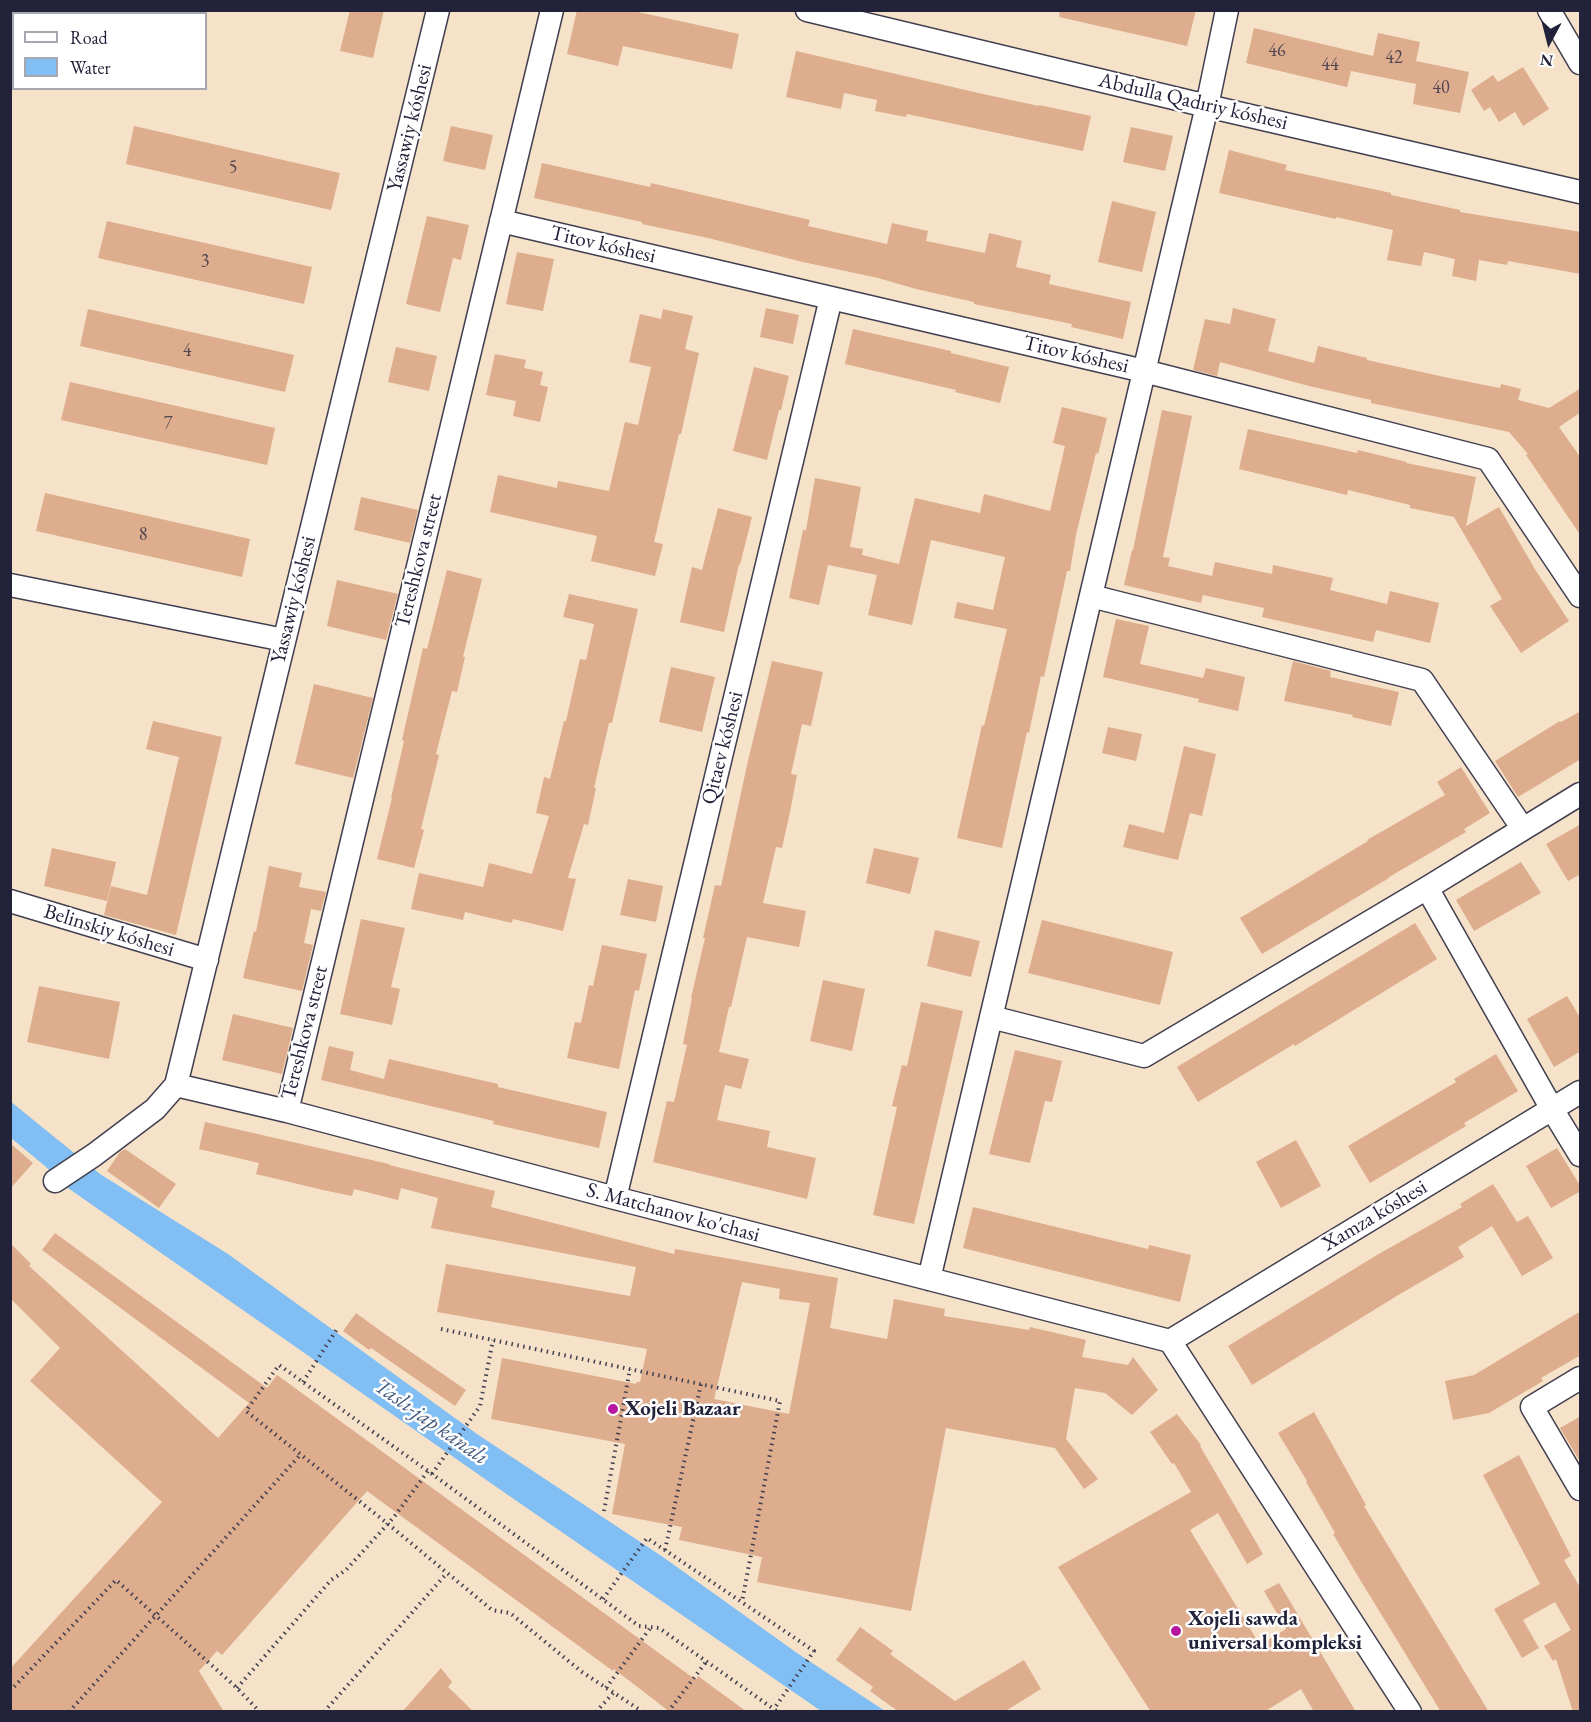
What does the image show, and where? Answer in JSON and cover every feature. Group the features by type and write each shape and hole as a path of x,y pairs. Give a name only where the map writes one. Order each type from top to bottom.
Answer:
{"street":[{"name":"Yassawiy kóshesi","path":"55,1181 155,1109 176,1085 438,10"},
{"name":"Tereshkova street","path":"287,1111 552,10"},
{"name":"Abdulla Qadıriy kóshesi","path":"807,10 1207,106 1581,192"},
{"path":"929,1279 1207,106 1227,10"},
{"path":"1549,10 1581,63"},
{"name":"Titov kóshesi","path":"501,221 1144,371 1488,459 1581,596"},
{"name":"Qitaev kóshesi","path":"615,1198 831,298"},
{"path":"10,585 284,640"},
{"path":"1091,596 1422,680 1523,829"},
{"path":"991,1017 1144,1056 1581,794"},
{"path":"1427,888 1552,1109 1581,1155"},
{"name":"Belinskiy kóshesi","path":"10,901 207,960"},
{"name":"S. Matchanov ko'chasi","path":"176,1085 287,1111 1170,1341"},
{"name":"Xamza kóshesi","path":"1170,1341 1581,1092"},
{"path":"1170,1341 1410,1712"},
{"path":"1581,1378 1532,1407 1581,1490"}],"path":[{"path":"303,1382 337,1329"},
{"path":"441,1329 780,1401 742,1602"},
{"path":"237,1688 330,1580 346,1570 388,1524 446,1454 480,1406 493,1340"},
{"path":"603,1599 647,1538 814,1651 776,1710 659,1628 639,1626 279,1365 246,1411 388,1524 492,1611 510,1613 582,1672 643,1712"},
{"path":"604,1511 630,1369"},
{"path":"665,1550 701,1384"},
{"path":"69,1712 300,1455"},
{"path":"324,1712 447,1573"},
{"path":"10,1691 116,1580 237,1688 260,1712"},
{"path":"606,1688 651,1628"},
{"path":"668,1712 706,1662"},
{"path":"596,1712 614,1692"}],"water":[{"name":"Taslı-jap kanalı","path":"10,1101 100,1174 228,1254 477,1434 663,1557 797,1653 885,1711 821,1711 495,1486 68,1188 11,1138"}],"building":[{"path":"350,10 384,10 373,58 340,51"},
{"path":"577,10 629,10 739,34 732,69 623,46 618,66 567,54"},
{"path":"1060,10 1196,10 1187,46 1059,17"},
{"path":"1254,28 1373,56 1378,33 1420,42 1416,61 1469,72 1460,113 1413,104 1416,84 1351,71 1347,87 1246,63"},
{"path":"796,51 1091,116 1083,151 907,114 906,117 875,111 877,100 844,93 841,109 786,97"},
{"path":"1523,67 1549,109 1523,126 1515,112 1499,122 1490,107 1484,111 1471,90 1493,75 1498,82"},
{"path":"134,126 340,173 331,210 126,164"},
{"path":"451,126 493,135 485,170 443,161"},
{"path":"1131,127 1173,136 1165,171 1123,162"},
{"path":"1229,150 1287,165 1285,170 1391,193 1391,195 1460,210 1460,212 1581,232 1581,274 1508,261 1507,265 1479,260 1476,281 1452,276 1455,259 1424,252 1421,266 1387,260 1393,230 1219,193"},
{"path":"542,163 650,187 651,183 810,220 808,226 887,244 892,223 928,231 926,241 985,253 989,233 1022,241 1016,267 1051,275 1049,284 1131,302 1123,339 1071,327 1072,324 974,304 974,302 878,278 534,198"},
{"path":"1112,201 1156,212 1142,272 1098,262"},
{"path":"427,216 469,225 461,260 453,258 440,312 406,304"},
{"path":"107,221 312,267 304,304 98,258"},
{"path":"517,252 554,259 543,311 506,304"},
{"path":"766,308 799,315 793,344 760,337"},
{"path":"1233,308 1276,319 1268,351 1314,363 1318,346 1367,358 1367,360 1449,378 1500,388 1501,384 1521,389 1518,400 1549,408 1581,388 1581,412 1559,427 1581,458 1581,536 1526,455 1528,454 1509,432 1371,403 1371,400 1220,362 1217,376 1193,370 1205,319 1230,324"},
{"path":"88,309 294,355 285,392 80,346"},
{"path":"663,309 693,316 685,349 699,353 654,542 663,544 655,576 591,561 597,536 490,512 498,475 557,488 558,481 609,491 625,422 638,425 651,367 629,362 640,314 661,319"},
{"path":"853,329 951,351 951,353 1009,367 1000,403 955,392 956,390 845,364"},
{"path":"396,347 437,356 429,391 388,382"},
{"path":"495,354 526,360 524,368 543,372 540,385 548,387 540,422 513,416 516,401 486,395"},
{"path":"754,367 789,376 767,460 733,451"},
{"path":"70,382 275,428 267,465 61,420"},
{"path":"1062,407 1107,418 1076,535 1070,571 1067,571 1044,677 1041,676 1029,733 1027,732 1002,848 957,838 982,725 984,726 1007,629 954,618 957,602 993,610 1005,557 931,540 912,625 868,615 877,575 828,565 819,605 789,598 803,530 806,530 815,478 861,487 850,547 863,549 862,555 899,564 915,498 980,513 984,494 1050,511 1065,446 1053,443"},
{"path":"1162,410 1192,416 1163,557 1170,558 1168,566 1212,576 1215,562 1272,574 1273,565 1333,578 1330,590 1387,604 1390,591 1439,603 1430,643 1376,630 1373,642 1262,617 1264,608 1203,595 1201,603 1124,585"},
{"path":"1248,429 1357,453 1358,450 1406,463 1476,477 1466,526 1499,507 1536,571 1569,621 1521,653 1490,606 1502,599 1454,517 1410,508 1410,505 1348,490 1347,495 1239,469"},
{"path":"45,493 250,539 242,577 36,531"},
{"path":"361,497 418,510 410,543 354,530"},
{"path":"718,508 752,517 724,632 680,622 692,567 702,570"},
{"path":"447,570 482,579 457,692 452,691 436,754 439,755 414,868 377,859 423,648 427,649"},
{"path":"337,580 398,594 386,640 327,626"},
{"path":"569,594 638,609 612,723 609,723 588,825 584,824 568,878 576,879 563,931 513,919 512,923 465,912 463,920 411,909 419,873 483,887 489,863 532,874 549,816 536,813 544,777 550,779 580,659 586,660 594,624 563,617"},
{"path":"1116,619 1149,626 1140,664 1203,678 1206,668 1245,677 1238,711 1198,702 1199,699 1103,677"},
{"path":"772,661 823,672 811,726 802,724 791,774 797,775 790,812 782,848 776,847 763,903 806,911 799,947 747,937 719,1052 749,1059 741,1089 725,1085 717,1120 770,1131 767,1147 816,1158 807,1199 653,1162 667,1101 674,1102 687,1045 683,1044 705,938 703,938 715,885 721,886"},
{"path":"1293,661 1331,671 1330,677 1399,692 1391,726 1352,717 1353,715 1284,701"},
{"path":"671,667 715,677 702,732 659,722"},
{"path":"314,684 373,698 353,778 295,764"},
{"path":"1581,711 1581,759 1518,797 1495,761 1560,721"},
{"path":"153,721 222,737 176,935 104,915 111,886 147,895 179,757 146,749"},
{"path":"1108,727 1142,734 1136,761 1102,753"},
{"path":"1184,746 1216,754 1202,816 1190,813 1178,860 1123,847 1129,824 1164,833"},
{"path":"1461,767 1490,813 1464,829 1466,832 1262,954 1240,918 1445,795 1437,782"},
{"path":"1581,824 1581,874 1568,881 1546,844"},
{"path":"52,848 116,862 107,901 44,886"},
{"path":"874,848 919,858 910,894 866,883"},
{"path":"1521,862 1541,893 1474,931 1456,900"},
{"path":"269,866 302,873 299,887 326,892 321,911 311,909 304,943 313,945 302,991 243,978 254,931 256,932"},
{"path":"628,879 663,886 656,922 620,915"},
{"path":"361,919 405,928 391,987 400,989 392,1025 340,1014"},
{"path":"1042,920 1173,952 1160,1005 1028,973"},
{"path":"1415,923 1437,959 1198,1102 1177,1067"},
{"path":"935,930 980,941 971,977 927,966"},
{"path":"602,945 647,954 639,991 635,990 619,1069 567,1058 575,1022 581,1023 589,985 593,986"},
{"path":"823,980 865,989 852,1051 810,1041"},
{"path":"39,986 120,1002 109,1059 27,1042"},
{"path":"1567,996 1581,1019 1581,1051 1554,1067 1527,1019"},
{"path":"921,1002 963,1011 914,1224 873,1215 897,1107 892,1106 902,1065 907,1066"},
{"path":"233,1014 293,1028 282,1074 222,1060"},
{"path":"329,1046 354,1052 350,1070 384,1079 389,1059 607,1112 599,1148 493,1124 494,1121 321,1080"},
{"path":"1015,1050 1062,1061 1052,1102 1045,1101 1030,1163 989,1154"},
{"path":"1496,1054 1518,1091 1464,1123 1466,1126 1370,1183 1348,1146 1456,1082 1454,1079"},
{"path":"205,1122 389,1164 495,1191 491,1207 674,1254 675,1249 838,1278 830,1328 887,1339 894,1299 945,1309 944,1316 1029,1330 1030,1327 1086,1340 1082,1357 1128,1365 1133,1357 1158,1390 1132,1415 1105,1393 1075,1388 1066,1439 1098,1479 1084,1489 1055,1448 946,1428 911,1611 757,1582 762,1557 679,1540 682,1527 612,1514 625,1444 491,1419 502,1358 636,1384 640,1382 647,1349 437,1312 446,1264 630,1296 636,1267 431,1228 438,1198 401,1188 398,1200 354,1189 352,1196 256,1174 259,1163 199,1149","holes":["742,1282 780,1289 779,1299 810,1303 789,1414 714,1399"]},
{"path":"1296,1140 1321,1186 1281,1208 1256,1162"},
{"path":"10,1143 33,1163 10,1189"},
{"path":"1557,1148 1581,1187 1581,1191 1551,1208 1526,1166"},
{"path":"125,1149 176,1184 159,1208 107,1171 120,1152"},
{"path":"1493,1184 1517,1222 1528,1216 1553,1258 1522,1276 1492,1226 1458,1247 1464,1257 1252,1385 1228,1346 1377,1255 1462,1207 1460,1204"},
{"path":"973,1207 1148,1249 1149,1245 1191,1255 1180,1302 963,1248"},
{"path":"55,1233 267,1388 277,1375 696,1680 698,1676 747,1712 670,1712 367,1491 222,1655 217,1651 199,1671 224,1712 10,1712 10,1669 162,1502 30,1381 60,1348 10,1298 10,1243 31,1264 29,1266 218,1438 249,1403 42,1250"},
{"path":"1581,1311 1581,1355 1541,1378 1543,1381 1489,1413 1453,1420 1445,1381 1474,1375"},
{"path":"356,1313 466,1390 455,1406 343,1331"},
{"path":"1314,1412 1366,1505 1364,1506 1489,1712 1441,1712 1333,1534 1335,1533 1307,1481 1278,1433"},
{"name":"Xojeli sawda universal kompleksi","path":"1177,1414 1201,1445 1263,1554 1247,1564 1218,1513 1190,1530 1260,1645 1286,1629 1264,1591 1279,1583 1356,1712 1314,1712 1301,1689 1264,1712 1151,1712 1058,1567 1191,1492 1174,1463 1172,1464 1150,1432"},
{"path":"1581,1416 1581,1463 1560,1428"},
{"path":"1519,1455 1571,1556 1564,1560 1581,1589 1581,1712 1573,1712 1556,1659 1553,1661 1544,1646 1571,1630 1555,1602 1523,1620 1539,1648 1522,1658 1494,1609 1540,1584 1483,1475"},
{"path":"860,1627 893,1651 890,1654 955,1701 1024,1660 1041,1689 1004,1712 899,1712 870,1691 873,1687 836,1660"},
{"path":"441,1668 452,1682 448,1687 474,1712 402,1712"}],"place":[{"name":"Xojeli Bazaar","path":"613,1409"},
{"name":"Xojeli sawda universal kompleksi","path":"1176,1631"}]}
